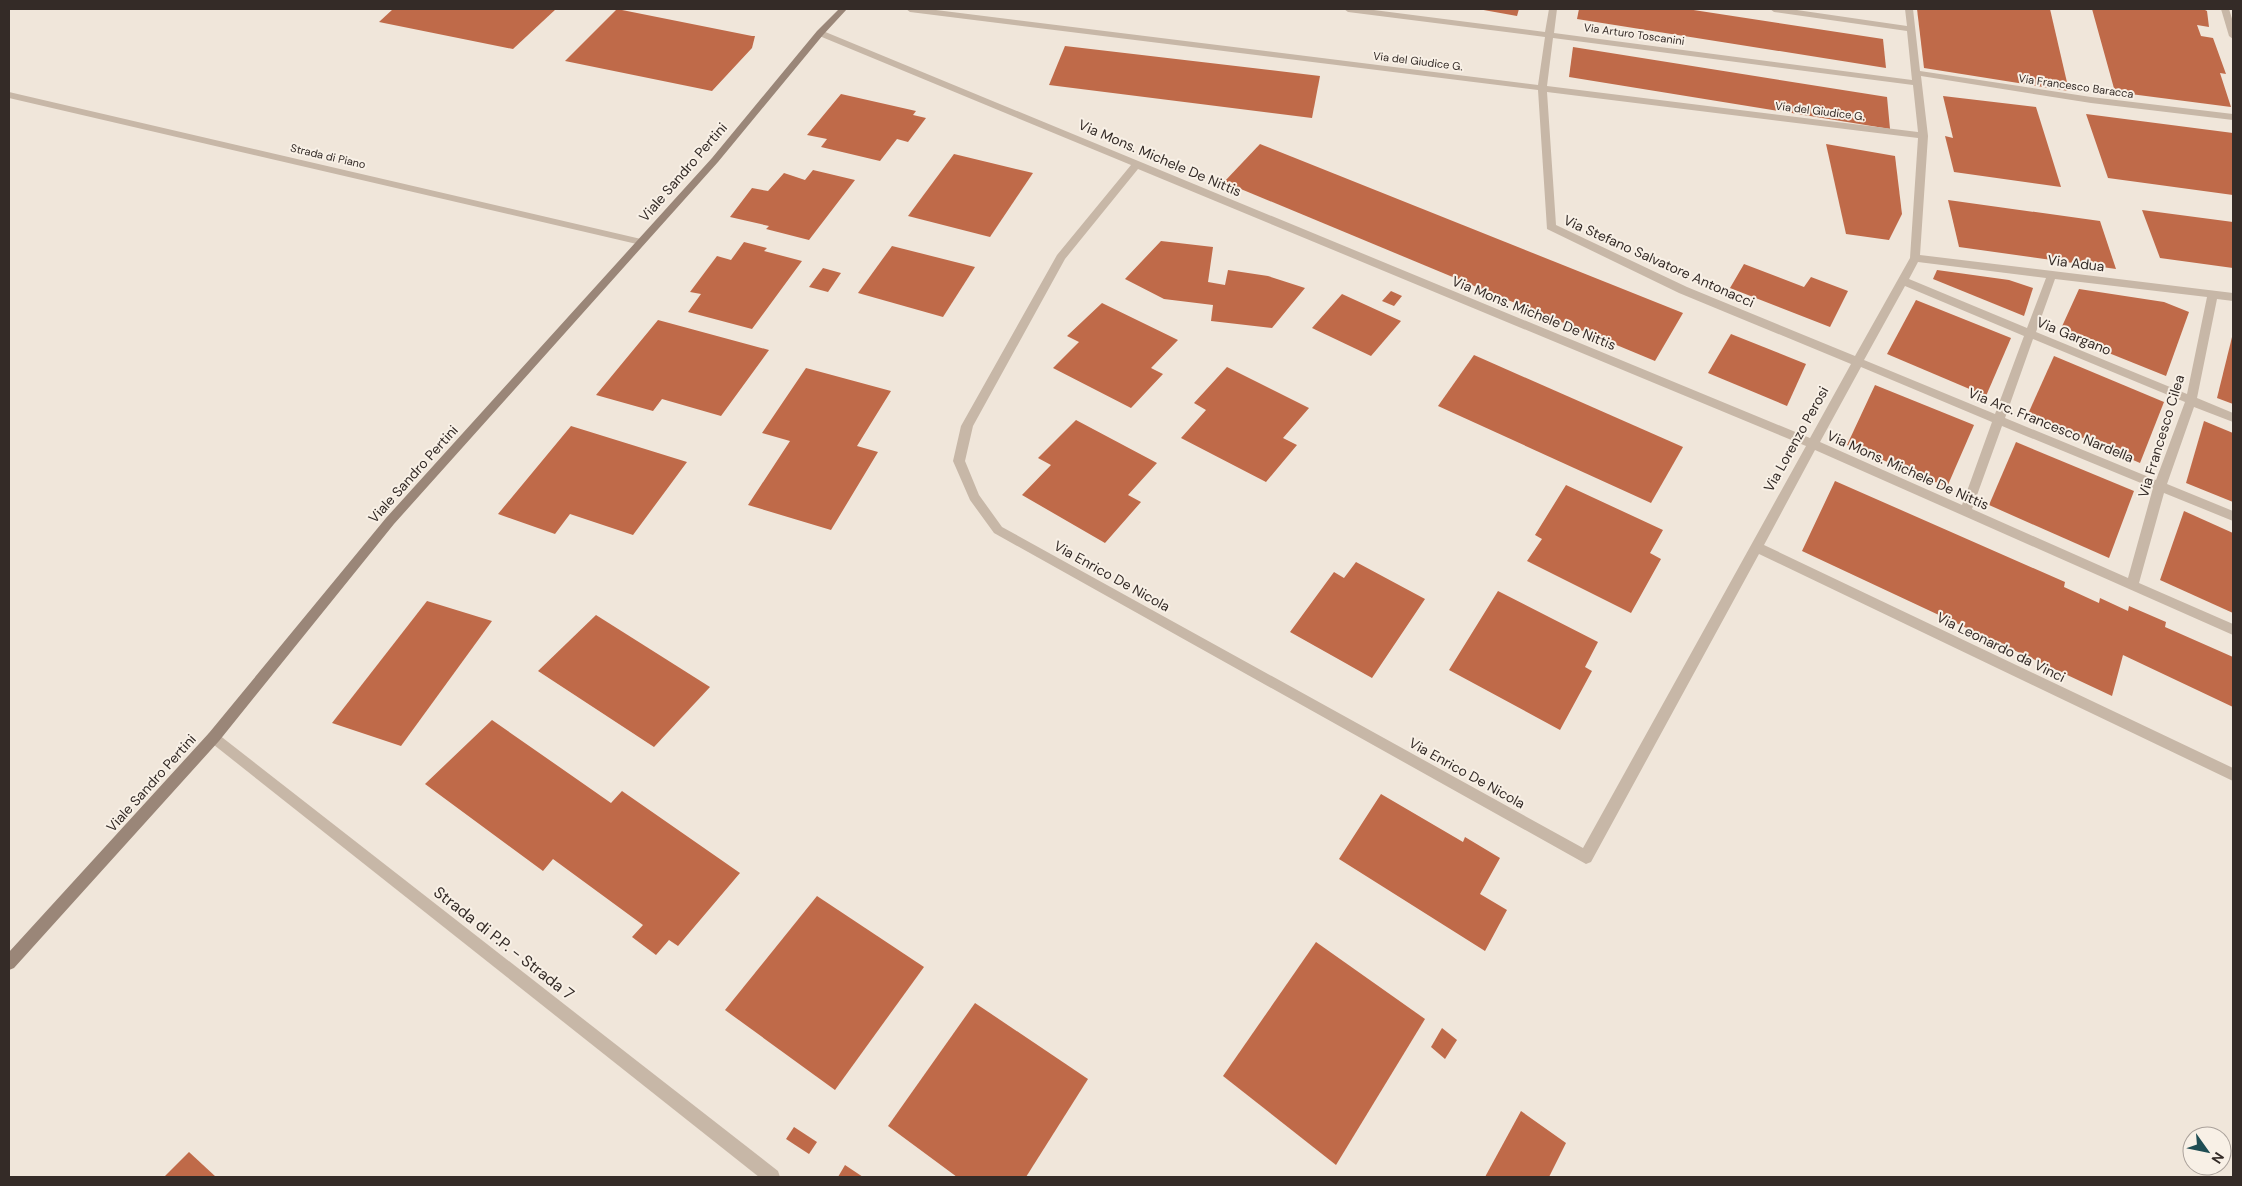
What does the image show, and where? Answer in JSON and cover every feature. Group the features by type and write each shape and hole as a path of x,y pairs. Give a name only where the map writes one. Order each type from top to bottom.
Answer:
{"street":[{"name":"Viale Sandro Pertini","path":"9,963 214,737 390,521 715,160 820,33 843,9"},
{"name":"Via del Giudice G.","path":"910,9 1923,136"},
{"name":"Via Arturo Toscanini","path":"1348,9 1917,78"},
{"path":"1542,87 1553,9"},
{"path":"1774,9 1912,29"},
{"name":"Via Lorenzo Perosi","path":"1586,856 1915,258 1923,136 1909,9"},
{"path":"2225,9 2232,30"},
{"name":"Via Mons. Michele De Nittis","path":"820,33 1812,444 2233,630"},
{"name":"Via Francesco Baracca","path":"1917,78 2233,117"},
{"name":"Via Stefano Salvatore Antonacci","path":"1542,87 1550,227 1683,290 1858,363"},
{"name":"Strada di Piano","path":"9,95 641,242"},
{"name":"Via Enrico De Nicola","path":"1136,165 1060,258 967,426 960,461 974,497 998,530 1586,856"},
{"name":"Via Adua","path":"1915,258 2233,297"},
{"path":"1965,512 2052,274"},
{"name":"Via Gargano","path":"1904,281 2233,418"},
{"name":"Via Francesco Cilea","path":"2132,586 2160,486 2191,400 2213,294"},
{"name":"Via Arc. Francesco Nardella","path":"1858,363 2233,516"},
{"name":"Via Leonardo da Vinci","path":"1756,546 2233,775"},
{"name":"Strada di P.P. - Strada 7","path":"214,737 772,1177"}],"building":[{"path":"393,9 556,9 513,49 379,22"},
{"path":"617,9 755,36 752,48 712,91 565,61"},
{"path":"1478,9 1519,9 1517,16"},
{"path":"1579,9 1687,9 1883,39 1886,68 1577,19"},
{"path":"1917,9 2050,9 2069,91 1924,68"},
{"path":"2092,9 2203,9 2207,11 2209,27 2197,25 2201,36 2213,38 2226,74 2220,73 2231,107 2115,92"},
{"path":"1065,46 1320,76 1312,118 1049,85"},
{"path":"1573,47 1887,97 1890,129 1569,77"},
{"path":"841,94 916,111 913,115 926,118 908,142 897,139 880,161 821,147 827,139 807,135"},
{"path":"1943,96 2036,107 2061,187 1954,172 1945,136 1953,138"},
{"path":"2086,114 2233,133 2233,195 2108,178"},
{"path":"1260,144 1683,313 1655,361 1224,182"},
{"path":"1826,144 1895,156 1902,214 1889,240 1846,234"},
{"path":"954,154 1033,173 990,237 908,216"},
{"path":"813,170 855,180 809,240 766,229 769,226 730,217 752,188 768,191 784,173 805,180"},
{"path":"1948,200 2100,221 2116,269 1959,247"},
{"path":"2142,210 2233,222 2233,268 2160,258"},
{"path":"1161,241 1213,247 1208,282 1225,285 1228,270 1268,276 1305,288 1272,328 1211,321 1213,305 1164,299 1125,279"},
{"path":"744,242 767,248 764,251 802,261 752,329 688,312 701,294 690,292 717,256 731,260"},
{"path":"892,246 975,267 943,317 858,293"},
{"path":"1744,264 1804,287 1811,277 1848,291 1830,327 1730,288"},
{"path":"823,268 841,273 828,292 809,287"},
{"path":"1937,270 2009,280 2033,288 2024,316 1933,279"},
{"path":"2079,289 2164,302 2189,312 2166,376 2059,333"},
{"path":"1391,291 1402,296 1394,306 1382,301"},
{"path":"1342,294 1401,321 1371,356 1312,328"},
{"path":"1916,300 2011,338 1986,396 1887,354"},
{"path":"1102,303 1178,340 1151,368 1163,374 1131,408 1053,368 1079,342 1067,336"},
{"path":"658,320 769,350 721,416 662,399 653,411 596,395"},
{"path":"2233,333 2233,404 2217,398"},
{"path":"1731,334 1806,364 1787,406 1708,373"},
{"path":"1474,355 1683,447 1651,503 1438,406"},
{"path":"2054,356 2164,402 2140,463 2028,414"},
{"path":"1227,367 1309,408 1283,438 1297,445 1266,482 1181,438 1206,410 1194,403"},
{"path":"806,368 891,391 857,446 878,452 831,530 748,505 790,441 762,433"},
{"path":"1875,385 1974,425 1947,487 1847,445"},
{"path":"1076,420 1157,463 1128,495 1141,502 1105,543 1022,495 1051,465 1038,458"},
{"path":"2204,421 2233,433 2233,502 2186,483"},
{"path":"571,426 687,462 633,535 570,514 555,534 498,514"},
{"path":"2016,442 2134,491 2109,558 1989,505"},
{"path":"1835,481 2065,582 2064,587 2099,603 2100,598 2128,611 2129,606 2166,622 2165,627 2233,657 2233,707 2123,655 2112,696 1802,551"},
{"path":"1566,485 1663,530 1650,553 1661,559 1631,613 1527,561 1542,539 1535,535"},
{"path":"2184,511 2233,533 2233,613 2160,580"},
{"path":"1356,562 1425,599 1372,678 1290,632 1334,572 1344,578"},
{"path":"1498,591 1598,642 1585,667 1592,671 1560,730 1449,670"},
{"path":"427,601 492,621 401,746 332,723"},
{"path":"596,615 710,687 654,747 538,671"},
{"path":"492,720 611,803 622,791 740,873 678,946 669,940 656,955 632,937 643,925 553,859 543,871 425,784"},
{"path":"1381,794 1463,842 1465,837 1500,858 1480,894 1507,910 1485,951 1339,859"},
{"path":"817,896 924,967 835,1090 725,1010"},
{"path":"1316,942 1425,1019 1336,1165 1223,1076"},
{"path":"975,1003 1088,1079 1026,1177 957,1177 888,1126"},
{"path":"1442,1028 1457,1040 1445,1059 1431,1047"},
{"path":"1521,1111 1566,1143 1549,1177 1485,1177"},
{"path":"794,1127 817,1142 809,1154 786,1139"},
{"path":"189,1152 216,1177 164,1177"},
{"path":"845,1165 863,1177 838,1177"}]}
